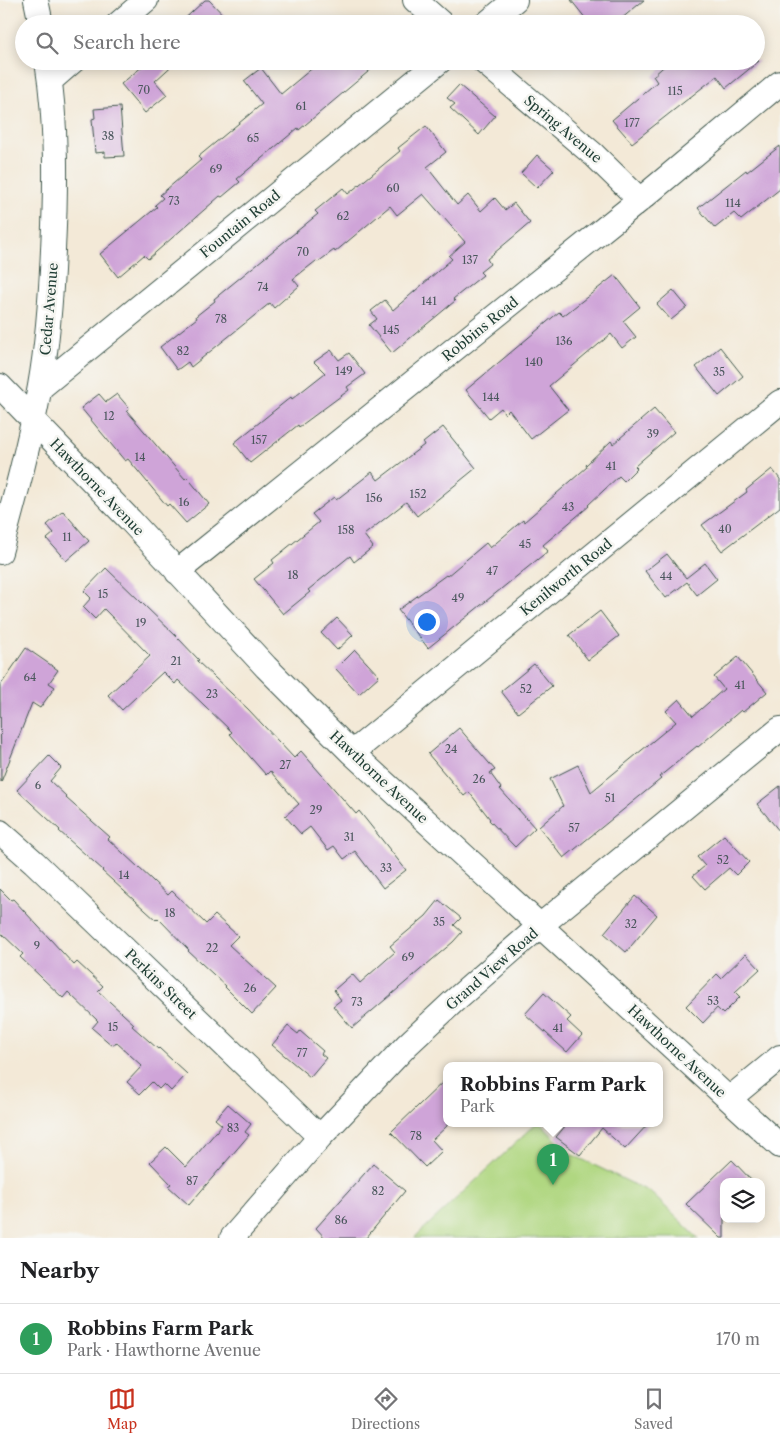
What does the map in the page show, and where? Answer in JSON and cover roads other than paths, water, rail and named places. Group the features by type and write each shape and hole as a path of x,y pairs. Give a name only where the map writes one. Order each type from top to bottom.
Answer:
{"street":[{"path":"36,0 39,15"},
{"path":"128,15 146,0"},
{"path":"415,0 432,15"},
{"path":"497,15 515,0"},
{"name":"Fountain Road","path":"40,388 429,70"},
{"name":"Spring Avenue","path":"494,70 594,155 640,200"},
{"name":"Cedar Avenue","path":"0,552 33,420 46,354 51,302 55,165 48,71"},
{"name":"Robbins Road","path":"177,572 640,200 780,83"},
{"name":"Hawthorne Avenue","path":"0,386 130,520 266,667 352,753 780,1146"},
{"name":"Kenilworth Road","path":"352,753 780,402"},
{"name":"Grand View Road","path":"232,1238 320,1137 407,1045 454,1001 541,925 780,729"},
{"name":"Perkins Street","path":"0,832 34,862 320,1137"},
{"path":"729,1099 780,1057"}],"place":[{"name":"Robbins Farm Park","path":"553,1185"}]}
